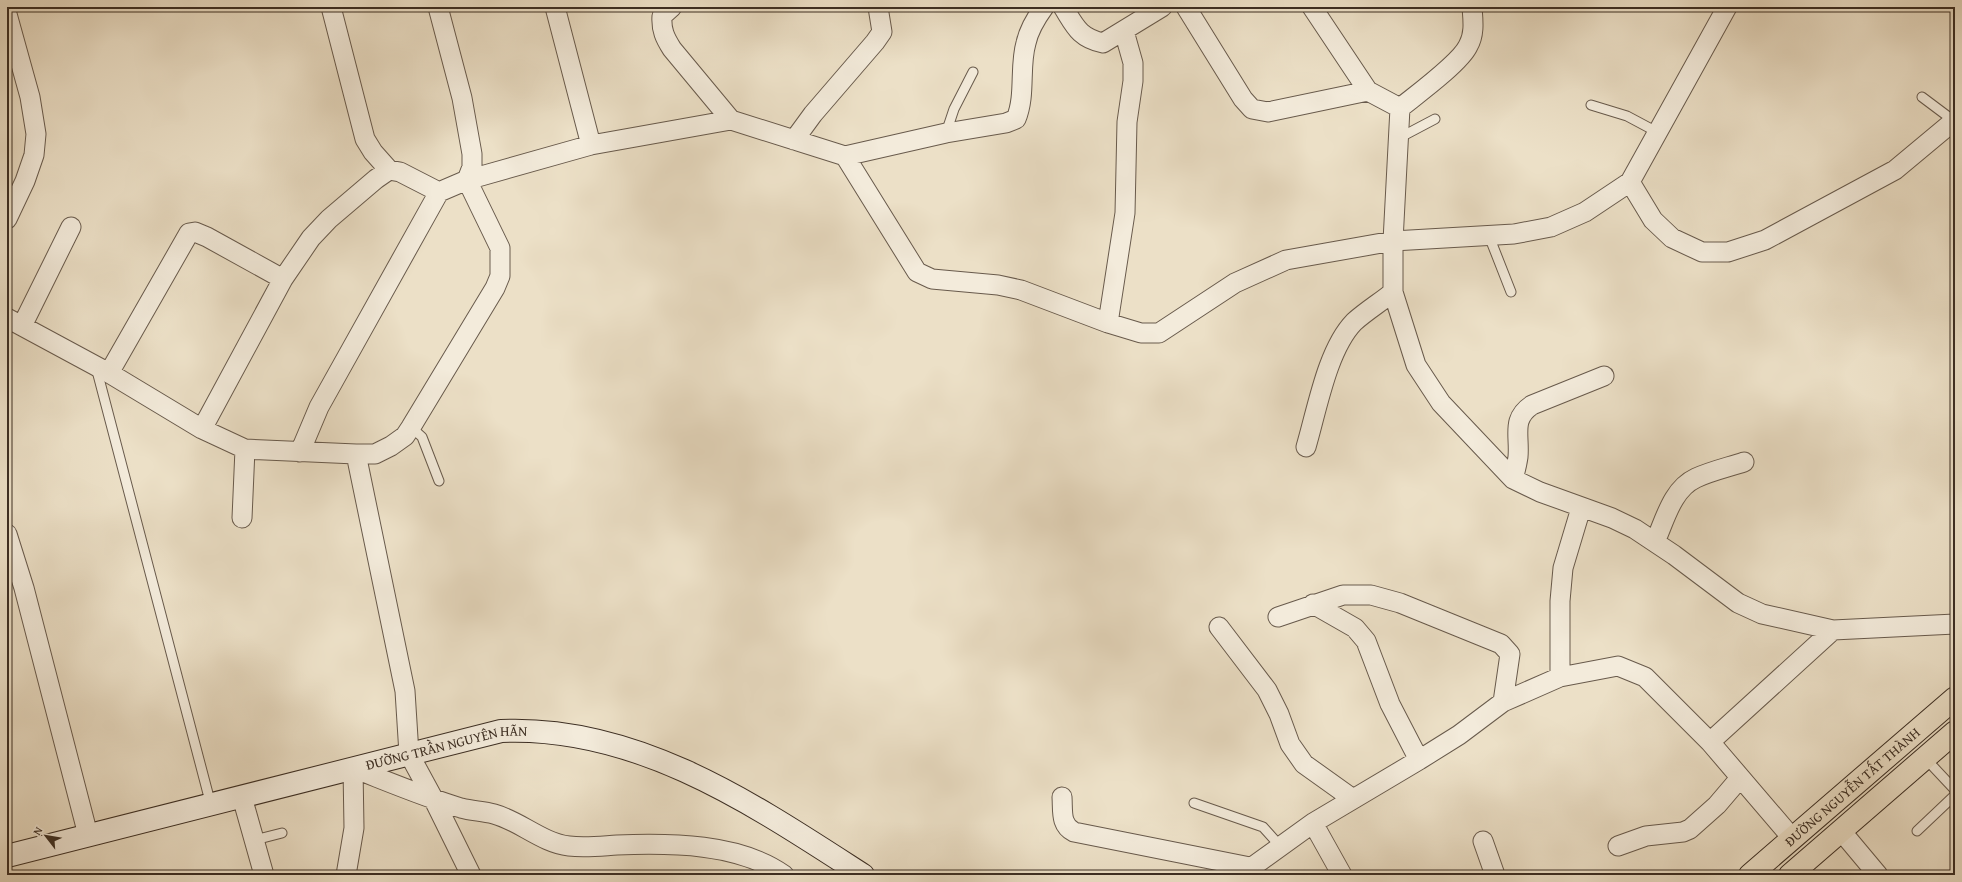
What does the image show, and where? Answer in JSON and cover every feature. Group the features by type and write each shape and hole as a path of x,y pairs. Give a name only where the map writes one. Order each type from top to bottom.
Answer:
{"main road":[{"name":"ĐƯỜNG NGUYỄN TẤT THÀNH","path":"1750,875 1793,840 1955,698"},
{"name":"ĐƯỜNG NGUYỄN TẤT THÀNH","path":"1790,875 1842,832 1955,732"}],"street":[{"path":"331,7 365,139 373,152 389,170 400,172 439,192"},
{"path":"71,227 15,322 102,369 202,429 245,448 300,452 375,454 391,446 405,436 411,427 495,288 500,276 500,248 468,180 472,168 472,154 462,98 438,7"},
{"path":"555,7 591,145"},
{"path":"672,7 662,16 662,28 665,37 672,50 732,120"},
{"path":"794,140 813,114 882,32 878,7"},
{"path":"300,452 319,407 439,192 468,180 591,145 732,120 845,156 1016,119 1021,108 1026,43 1033,23 1044,7"},
{"path":"1063,7 1076,29 1089,40 1103,43 1162,7"},
{"path":"1186,7 1243,99 1252,109 1268,112 1368,91"},
{"path":"1312,7 1368,91 1400,108"},
{"path":"1472,7 1473,29 1468,47 1451,66 1400,108 1393,241 1393,292 1416,365 1441,403 1513,479 1540,492 1612,518 1635,529 1738,603 1762,614 1833,630 1955,624"},
{"path":"845,156 917,272 932,279 998,285 1021,290 1108,323 1141,333 1159,333 1234,283 1286,260 1393,241 1514,234 1551,227 1585,212 1630,182 1727,7"},
{"path":"7,14 30,97 36,134 34,155 25,181 7,219"},
{"path":"1108,323 1125,213 1127,122 1133,81 1133,62 1124,31"},
{"path":"1630,182 1653,220 1672,238 1702,252 1728,252 1765,240 1895,170 1954,120"},
{"path":"202,429 283,279 311,238 329,219 376,179 389,170"},
{"path":"102,369 189,233 195,232 207,237 283,279"},
{"path":"1306,447 1330,365 1340,342 1354,322 1393,292"},
{"path":"1513,479 1518,458 1518,421 1523,411 1532,405 1604,376"},
{"path":"242,518 245,448"},
{"path":"356,454 406,691 409,754 434,800 471,875"},
{"path":"1655,542 1676,495 1684,485 1696,478 1744,462"},
{"path":"1560,677 1560,601 1563,568 1581,508"},
{"path":"7,534 24,588 88,835"},
{"path":"1278,617 1343,595 1371,595 1400,603 1501,644 1510,654 1504,702"},
{"path":"1314,604 1355,628 1366,642 1390,704 1419,760"},
{"path":"1218,627 1267,690 1290,744 1304,764 1353,799"},
{"path":"1710,742 1833,630"},
{"path":"1062,797 1063,822 1067,829 1074,832 1246,871 1312,822 1459,735 1504,702 1560,677 1618,666 1645,677 1710,742 1793,840"},
{"name":"ĐƯỜNG TRẦN NGUYÊN HÃN","path":"7,856 501,731 520,730 564,733 621,745 664,762 705,780 811,842 863,875"},
{"path":"346,875 354,828 353,768 434,800 464,809 494,814 514,822 548,840 568,846 673,845 721,851 757,860 771,866 784,875"},
{"path":"1618,846 1646,836 1683,832 1690,829 1717,805 1740,778"},
{"path":"242,797 264,875"},
{"path":"1312,822 1342,875"},
{"path":"1842,832 1878,875"},
{"path":"1483,841 1495,875"}],"lane":[{"path":"946,133 954,109 973,72"},
{"path":"1922,97 1954,120"},
{"path":"1591,105 1627,116 1657,132"},
{"path":"1399,138 1435,119"},
{"path":"1489,236 1511,292"},
{"path":"102,369 211,805"},
{"path":"411,427 422,437 439,481"},
{"path":"1925,758 1955,790"},
{"path":"1917,831 1955,795"},
{"path":"1194,803 1263,827 1280,846"},
{"path":"255,840 282,833"}]}
